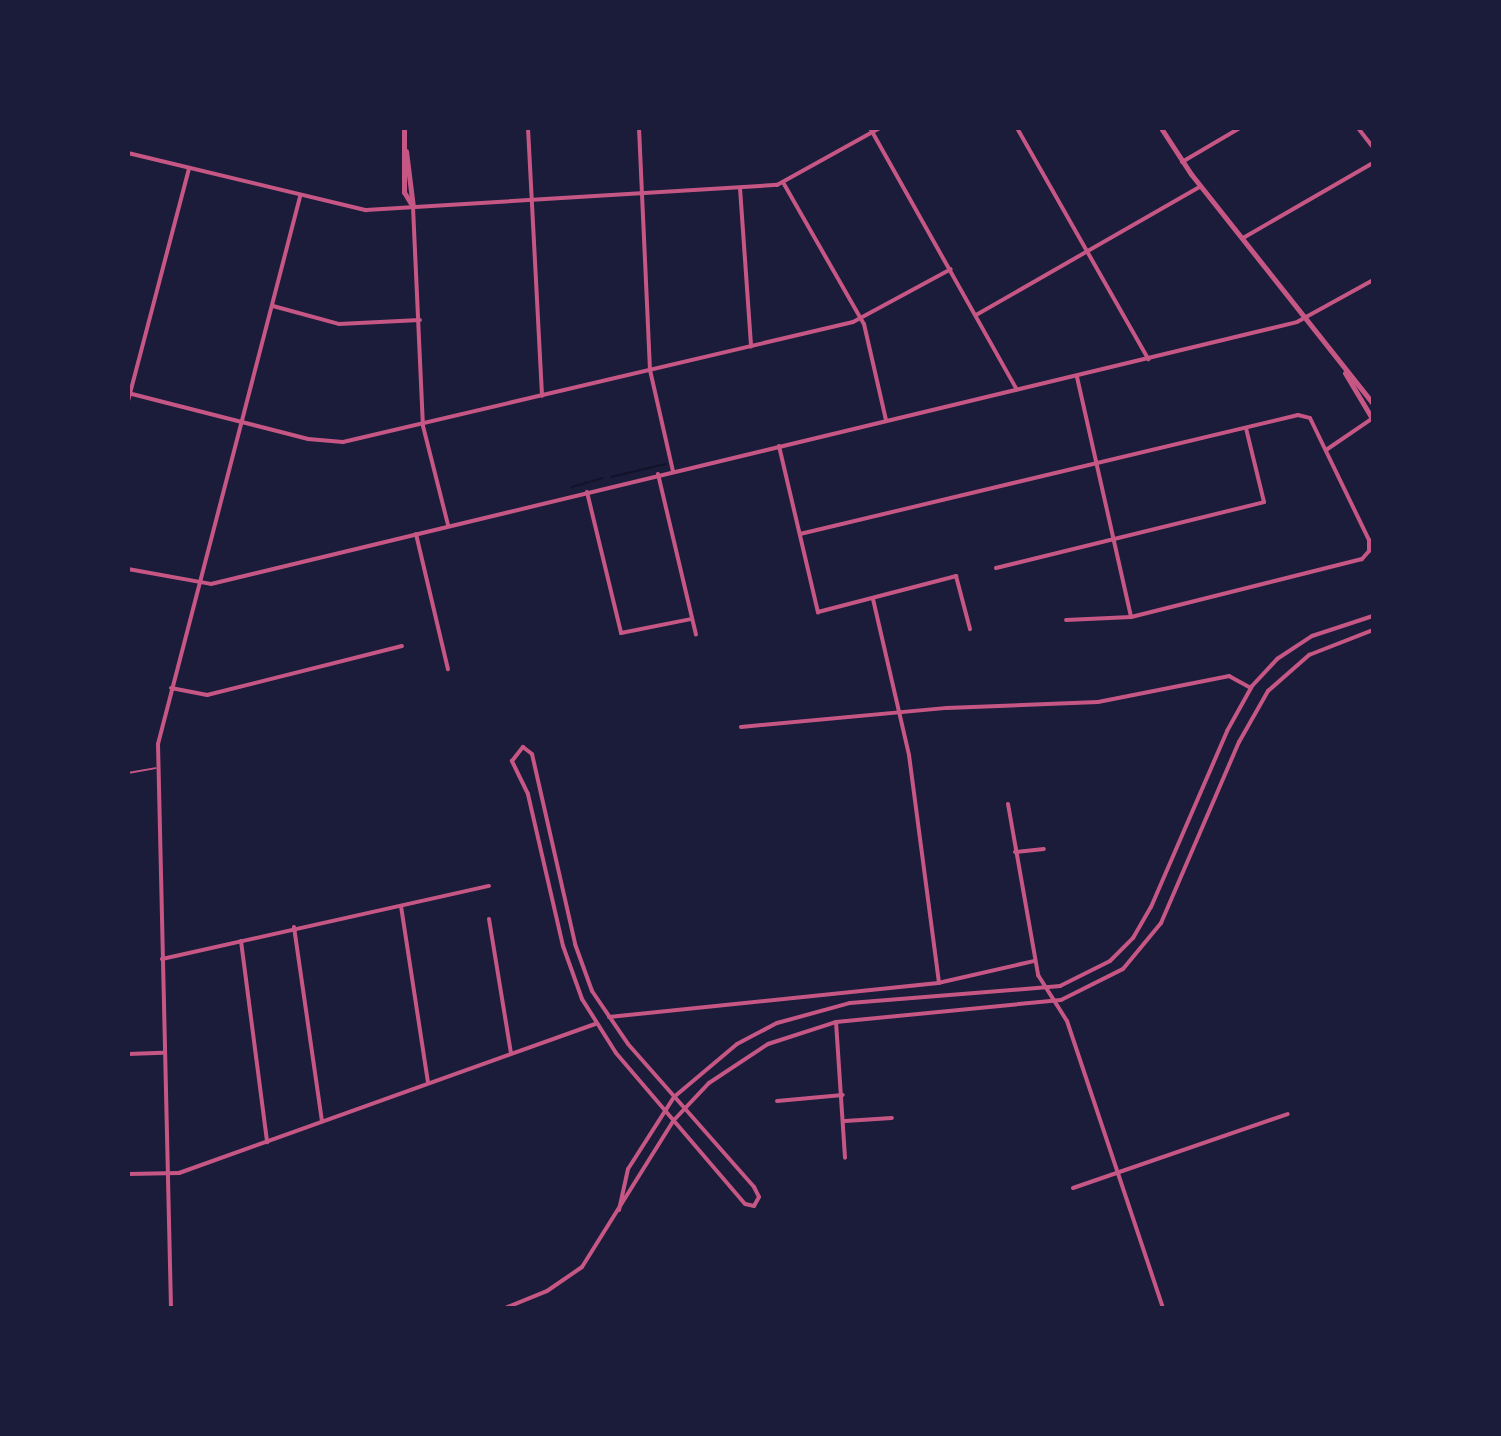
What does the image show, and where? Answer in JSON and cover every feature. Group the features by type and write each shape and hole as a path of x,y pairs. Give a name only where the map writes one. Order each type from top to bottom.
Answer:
{"street":[{"path":"404,128 413,207 423,426 448,526"},
{"path":"528,128 542,396"},
{"path":"639,128 650,370 673,471"},
{"path":"128,153 355,210 784,184 871,130 880,128"},
{"path":"1017,128 1148,359"},
{"path":"1161,128 1182,162 1307,318 1373,419 1326,450"},
{"path":"1182,162 1240,128"},
{"path":"1358,128 1373,147"},
{"path":"871,130 1017,390"},
{"path":"406,150 404,192 413,207"},
{"path":"1243,238 1373,163"},
{"path":"128,401 189,168"},
{"path":"784,184 862,319 886,420"},
{"path":"976,315 1201,186"},
{"path":"740,188 751,347"},
{"path":"171,1308 156,768 171,688 300,197"},
{"path":"129,393 331,443 423,426 862,319 951,269"},
{"path":"128,569 198,586 658,474 1077,377 1307,318 1373,280"},
{"path":"272,306 339,324 420,320"},
{"path":"1340,365 1373,404"},
{"path":"1077,377 1131,617"},
{"path":"800,534 1306,415 1369,540 1369,551 1362,559 1131,617 1066,620"},
{"path":"996,568 1264,502 1246,428"},
{"path":"779,446 818,612 956,576 970,629"},
{"path":"658,474 696,635"},
{"path":"587,492 621,633 691,619"},
{"path":"416,534 448,669"},
{"path":"873,599 901,712 939,983"},
{"path":"619,1210 628,1169 665,1108 737,1044 807,1012 850,1003 1045,987 1086,977 1133,938 1251,688 1295,646 1373,616"},
{"path":"505,1308 574,1274 600,1244 674,1120 747,1055 796,1032 836,1022 1056,1001 1107,981 1148,943 1268,691 1309,655 1373,630"},
{"path":"171,688 207,695 402,646"},
{"path":"741,727 901,712 1098,702 1229,676 1251,688"},
{"path":"519,748 532,754 575,944 608,1017 749,1182 758,1202 751,1207 742,1200 595,1024 563,946 528,794 512,761 519,748"},
{"path":"1008,804 1034,961 1045,987 1067,1021 1163,1308"},
{"path":"1015,852 1044,849"},
{"path":"162,959 294,927 489,886"},
{"path":"401,905 428,1082"},
{"path":"489,919 511,1053"},
{"path":"294,927 322,1121"},
{"path":"241,941 267,1142"},
{"path":"608,1017 939,983 1034,961"},
{"path":"836,1022 845,1121 845,1158"},
{"path":"128,1174 165,1175 267,1142 595,1024"},
{"path":"128,1054 163,1053"},
{"path":"777,1101 843,1095"},
{"path":"1073,1188 1119,1175 1288,1114"},
{"path":"845,1121 892,1118"}],"lane":[{"path":"128,773 156,768"}],"waterway":[{"path":"611,477 665,464"},
{"path":"592,481 603,478"},
{"path":"572,487 589,482"}]}
